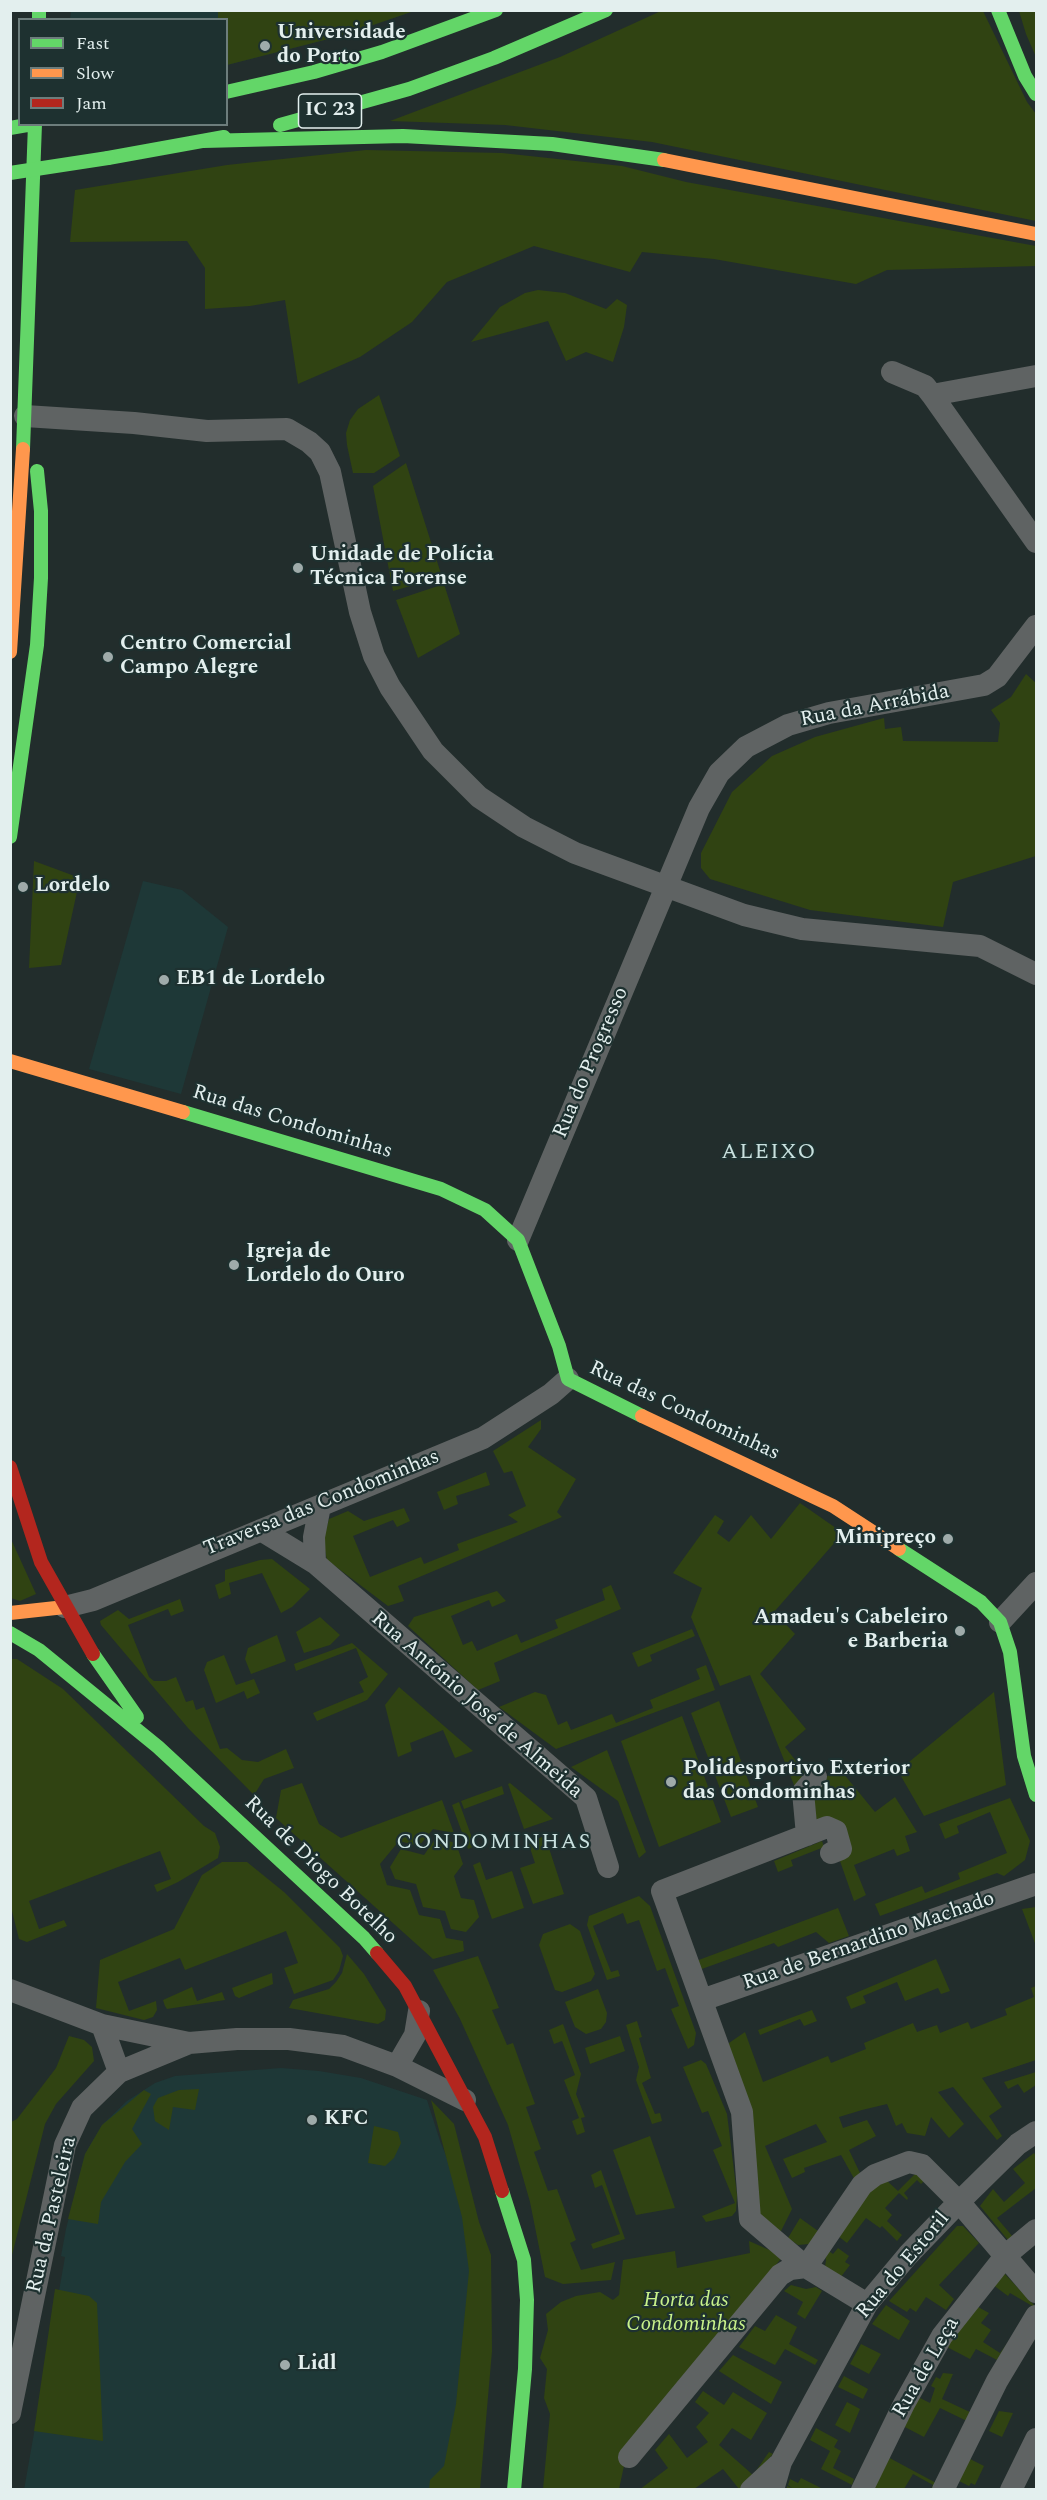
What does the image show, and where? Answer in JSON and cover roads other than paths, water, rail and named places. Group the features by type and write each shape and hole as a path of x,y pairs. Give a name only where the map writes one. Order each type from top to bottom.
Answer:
{"main road":[{"name":"IC 23","path":"228,92 314,72 382,52 496,10"},
{"name":"IC 23","path":"10,173 202,141 273,126 409,89 494,58 606,10"},
{"path":"998,10 1025,76 1036,94"},
{"path":"10,652 25,416 34,126"},
{"path":"202,141 403,136 552,144 638,154 1036,234"},
{"path":"10,837 37,645 41,578 40,511 34,439 25,416"},
{"name":"Rua das Condominhas","path":"10,1061 441,1189 485,1210 518,1240 559,1346 568,1379 584,1389 833,1506 981,1602 1000,1622 1010,1652 1024,1756 1036,1796"},
{"name":"Rua de Diogo Botelho","path":"10,1467 41,1562 88,1647 158,1747"},
{"path":"10,1613 65,1607"},
{"name":"Rua de Diogo Botelho","path":"10,1633 39,1650 158,1747 364,1938 405,1986 485,2136 524,2260 527,2300 525,2370 514,2490"}],"street":[{"path":"892,372 925,386 1036,542"},
{"path":"932,395 1036,376"},
{"path":"25,416 134,423 207,431 287,429 309,442 320,452 330,471 358,602 374,656 403,709 433,751 479,797 524,827 576,853 744,915 802,929 980,946 1036,974"},
{"name":"Rua da Arrábida","path":"666,886 709,790 725,766 746,747 788,725 829,713 984,685 997,677 1036,626"},
{"name":"Rua do Progresso","path":"518,1240 666,886"},
{"name":"Traversa das Condominhas","path":"65,1607 93,1600 483,1438 551,1394 568,1379"},
{"path":"315,1563 314,1537 320,1506"},
{"name":"Rua António José de Almeida","path":"261,1530 315,1563 586,1798 608,1867"},
{"path":"1000,1622 1036,1583"},
{"path":"807,1835 803,1792 816,1777"},
{"path":"831,1853 841,1849 836,1831 826,1827 662,1891 742,2112 750,2219 806,2267 867,2304"},
{"name":"Rua de Bernardino Machado","path":"702,2000 1036,1884"},
{"path":"10,1990 102,2025 189,2043 237,2038 289,2039 343,2046 397,2066 468,2101"},
{"path":"397,2066 416,2035 419,2011"},
{"path":"102,2025 118,2072"},
{"name":"Rua da Pasteleira","path":"10,2413 65,2145 82,2108 118,2072 189,2043"},
{"name":"Rua do Estoril","path":"773,2490 781,2462 867,2304 908,2255 959,2202 1018,2144 1036,2132"},
{"path":"629,2457 780,2275 790,2269 806,2267 862,2185 874,2175 902,2162 922,2165 959,2202 1036,2292"},
{"name":"Rua de Leça","path":"862,2490 904,2404 942,2336 1006,2255 1036,2230"},
{"path":"943,2490 997,2381 1036,2316"},
{"path":"1011,2490 1036,2439"},
{"path":"751,2490 781,2462"}],"place":[{"name":"Universidade do Porto","path":"265,46"},
{"name":"Unidade de Polícia Técnica Forense","path":"298,568"},
{"name":"Centro Comercial Campo Alegre","path":"108,657"},
{"name":"Lordelo","path":"23,887"},
{"name":"EB1 de Lordelo","path":"164,980"},
{"name":"Igreja de Lordelo do Ouro","path":"234,1265"},
{"name":"Minipreço","path":"948,1539"},
{"name":"Amadeu's Cabeleiro e Barberia","path":"960,1631"},
{"name":"Polidesportivo Exterior das Condominhas","path":"671,1782"},
{"name":"KFC","path":"312,2120"},
{"name":"Lidl","path":"285,2365"}],"district":[{"name":"ALEIXO","path":"769,1154"},
{"name":"CONDOMINHAS","path":"494,1844"}],"park label":[{"name":"Horta das Condominhas","path":"686,2314"}]}
